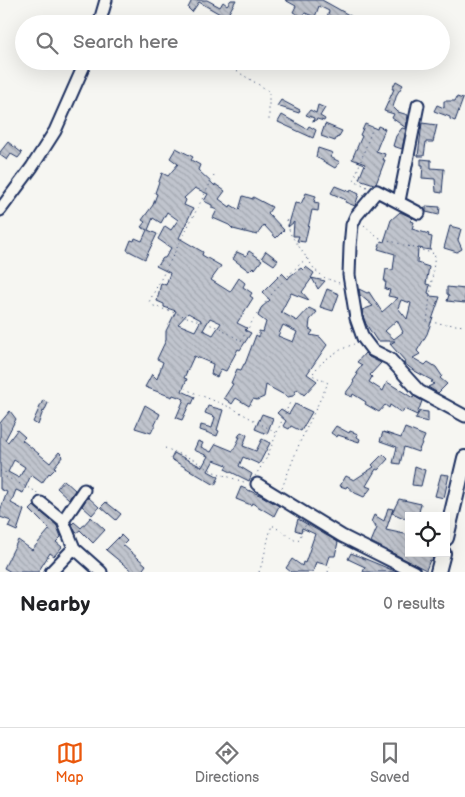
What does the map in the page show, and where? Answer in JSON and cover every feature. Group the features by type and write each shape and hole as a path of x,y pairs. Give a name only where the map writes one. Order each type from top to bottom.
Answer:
{"main road":[{"path":"450,521 465,458"},
{"path":"438,572 442,557"}],"street":[{"path":"101,15 106,0"},
{"path":"0,210 32,167 55,131 82,70"},
{"path":"399,201 418,105"},
{"path":"420,213 377,191 355,218 352,225 348,262 356,318 363,338 372,350 390,359 419,391 465,416"},
{"path":"257,484 342,536 414,572"},
{"path":"63,521 84,490"},
{"path":"41,503 63,521 74,548 101,572"},
{"path":"51,572 74,548"}],"path":[{"path":"235,70 269,91 269,120"},
{"path":"373,127 354,180 377,191"},
{"path":"214,176 148,304 220,328 241,341 273,291 307,258"},
{"path":"355,218 378,237 435,254 427,322 465,326"},
{"path":"286,220 290,235 315,270 325,278 352,287"},
{"path":"282,500 282,488 300,442 328,383 312,375 318,365 343,348 363,338"},
{"path":"185,389 232,408 277,433"},
{"path":"165,448 192,458 214,472 246,483 257,484 255,475 266,459 291,400"},
{"path":"0,471 4,472 6,477 37,492 35,496 41,503"},
{"path":"259,572 266,554 266,542 272,525 296,540 310,517"},
{"path":"328,572 331,564"}],"building":[{"path":"192,0 207,0 220,7 223,2 227,5 231,0 236,0 228,15 219,15 199,2 192,12 188,8"},
{"path":"285,0 322,0 349,15 328,15 329,11 319,6 316,15 305,13 298,15 293,12 296,6"},
{"path":"396,81 403,85 397,94 393,107 398,112 408,115 406,128 392,118 394,114 384,111"},
{"path":"457,97 463,99 455,121 434,111 437,105 444,108 444,101 455,101"},
{"path":"281,100 300,110 299,113 277,106"},
{"path":"318,105 325,108 320,116 325,119 324,121 317,119 313,122 314,118 306,115 310,110 316,113"},
{"path":"282,115 307,129 309,126 316,130 313,138 278,122"},
{"path":"422,123 437,125 433,142 426,142 424,156 418,156"},
{"path":"325,124 342,131 335,141 321,136"},
{"path":"365,124 377,129 378,126 385,129 376,151 385,154 383,160 385,160 376,184 359,179 365,164 352,159"},
{"path":"402,128 406,129 402,149 393,146 396,136"},
{"path":"8,142 22,153 18,158 11,154 7,160 0,155 0,152"},
{"path":"176,148 193,157 191,160 200,165 198,170 215,186 215,184 225,191 219,199 230,207 231,205 239,210 243,196 253,199 253,197 272,207 268,213 284,230 276,238 264,225 257,235 233,229 229,225 213,218 217,210 204,201 208,194 195,188 184,198 186,200 184,205 193,209 179,238 203,252 202,255 221,266 211,280 230,292 239,278 245,283 243,287 252,293 250,296 253,298 237,323 247,328 245,330 251,333 240,350 238,349 226,371 221,369 217,377 211,374 213,364 194,356 184,378 187,379 182,391 195,397 182,420 176,418 184,399 173,395 172,397 145,387 152,374 157,379 163,362 157,359 166,340 166,331 176,311 164,307 164,304 157,301 161,283 166,285 170,273 156,266 165,258 171,248 158,239 165,226 171,230 178,220 167,212 161,223 153,218 148,230 157,234 145,259 127,250 131,240 134,241 135,238 142,241 147,230 141,227 145,222 142,220 153,205 162,173 168,176 178,164 170,158","holes":["188,313 201,320 195,331 178,324","210,318 221,323 213,335 203,330"]},
{"path":"318,148 333,153 330,157 340,162 335,168 316,157"},
{"path":"421,159 431,160 431,168 444,169 442,193 436,192 435,179 422,178 423,165 421,165"},
{"path":"335,186 359,194 355,206 331,193"},
{"path":"306,193 316,196 314,202 319,203 318,211 312,210 305,242 297,241 299,236 293,236 294,222 288,227 295,203 301,204"},
{"path":"426,206 440,207 439,215 426,212"},
{"path":"400,212 413,218 410,221 414,222 412,229 429,234 428,236 432,237 430,250 418,248 417,263 429,267 426,284 430,285 428,293 430,296 440,297 427,334 417,351 420,354 413,358 425,365 428,362 436,367 442,376 440,378 447,384 438,393 428,387 434,384 431,382 433,381 404,363 405,361 390,344 395,341 377,341 363,316 362,310 373,306 360,295 359,289 367,293 369,292 382,312 398,298 388,296 390,290 385,289 386,282 384,282 386,269 393,270 395,254 378,249 381,241 384,242 391,220","holes":["401,300 411,303 407,319 398,308","397,320 403,332 394,339 385,331"]},
{"path":"450,226 461,229 458,240 462,249 457,252 444,248"},
{"path":"249,251 262,260 255,269 253,267 249,271 233,259 237,252 246,256"},
{"path":"266,251 278,260 274,265 262,257"},
{"path":"306,267 314,273 302,292 309,300 291,293 281,312 297,321 309,308 317,312 310,320 309,329 313,331 310,335 320,337 327,345 307,374 317,381 304,395 297,389 293,396 288,397 266,385 264,397 257,400 253,399 249,406 236,398 232,404 224,398 233,384 231,383 237,369 241,370 245,364 256,335 259,337 259,331 263,332 266,322 258,316 261,308 270,300 262,293 282,273 288,279 301,268 303,270","holes":["283,325 297,332 293,342 278,336"]},
{"path":"312,278 325,281 318,289"},
{"path":"447,287 465,289 465,303 447,301 449,295 447,294"},
{"path":"327,289 339,294 333,311 320,307"},
{"path":"365,353 381,363 370,375 372,377 369,382 383,391 387,382 413,398 414,396 422,401 417,415 404,409 402,413 390,405 389,408 385,405 379,412 353,394 352,397 345,394 354,382 358,374 356,373 362,365 357,362"},
{"path":"43,400 48,403 38,425 33,422"},
{"path":"295,404 312,412 301,431 291,426 289,429 283,426 286,421 277,413 281,409 289,414"},
{"path":"145,405 160,414 151,433 135,428"},
{"path":"208,406 223,410 217,436 200,430 201,425 212,428 215,417 205,413"},
{"path":"10,411 16,419 5,440 8,442 17,430 25,437 22,440 50,463 59,452 63,456 54,467 56,468 49,473 42,483 31,475 23,493 16,490 11,503 24,510 17,531 8,527 11,521 0,517 0,511 7,492 0,489 0,423","holes":["14,460 25,467 19,478 8,472"]},
{"path":"420,411 428,412 428,422 415,419"},
{"path":"262,414 273,418 267,434 255,429"},
{"path":"336,426 349,433 350,431 358,434 359,442 338,435 337,437 331,433"},
{"path":"405,428 425,436 418,452 404,447 400,464 393,463 397,447 380,441 383,432 401,438"},
{"path":"241,432 247,435 243,446 256,451 262,439 270,443 259,464 243,457 239,466 252,474 249,481 225,469 227,465 214,460 208,471 219,477 215,485 171,459 174,453 202,467 208,456 194,450 198,441 203,443 201,447 211,452 216,444 233,451"},
{"path":"383,454 388,459 378,470 376,469 366,486 371,488 364,497 355,493 347,486 346,488 340,486 346,476 354,480 374,467 372,465"},
{"path":"415,466 425,470 421,486 412,485"},
{"path":"441,474 449,475 444,498 435,496"},
{"path":"64,480 75,490 69,499 57,488"},
{"path":"241,487 279,506 274,516 252,503 251,505 236,499"},
{"path":"88,497 99,507 92,515 82,506"},
{"path":"399,499 421,504 419,512 405,512 405,518 392,513"},
{"path":"106,502 121,514 116,520 101,507"},
{"path":"34,506 57,526 61,537 56,542 62,547 54,556 50,553 38,572 11,572 4,568 18,540 32,550 49,530 51,531 30,510"},
{"path":"388,508 393,509 386,530 405,534 405,557 433,557 426,570 371,542 377,528 371,522 374,515 384,521"},
{"path":"91,517 105,530 93,543 80,530 76,533 72,524 74,522 81,528"},
{"path":"298,519 338,542 335,556 330,556 327,565 316,562 313,572 291,572 286,568 292,559 302,566 303,562 305,563 315,534 302,528 301,532 295,530"},
{"path":"121,535 127,541 123,545 146,565 141,572 133,572 106,550"},
{"path":"351,553 397,572 363,572 365,567 348,559"}]}
